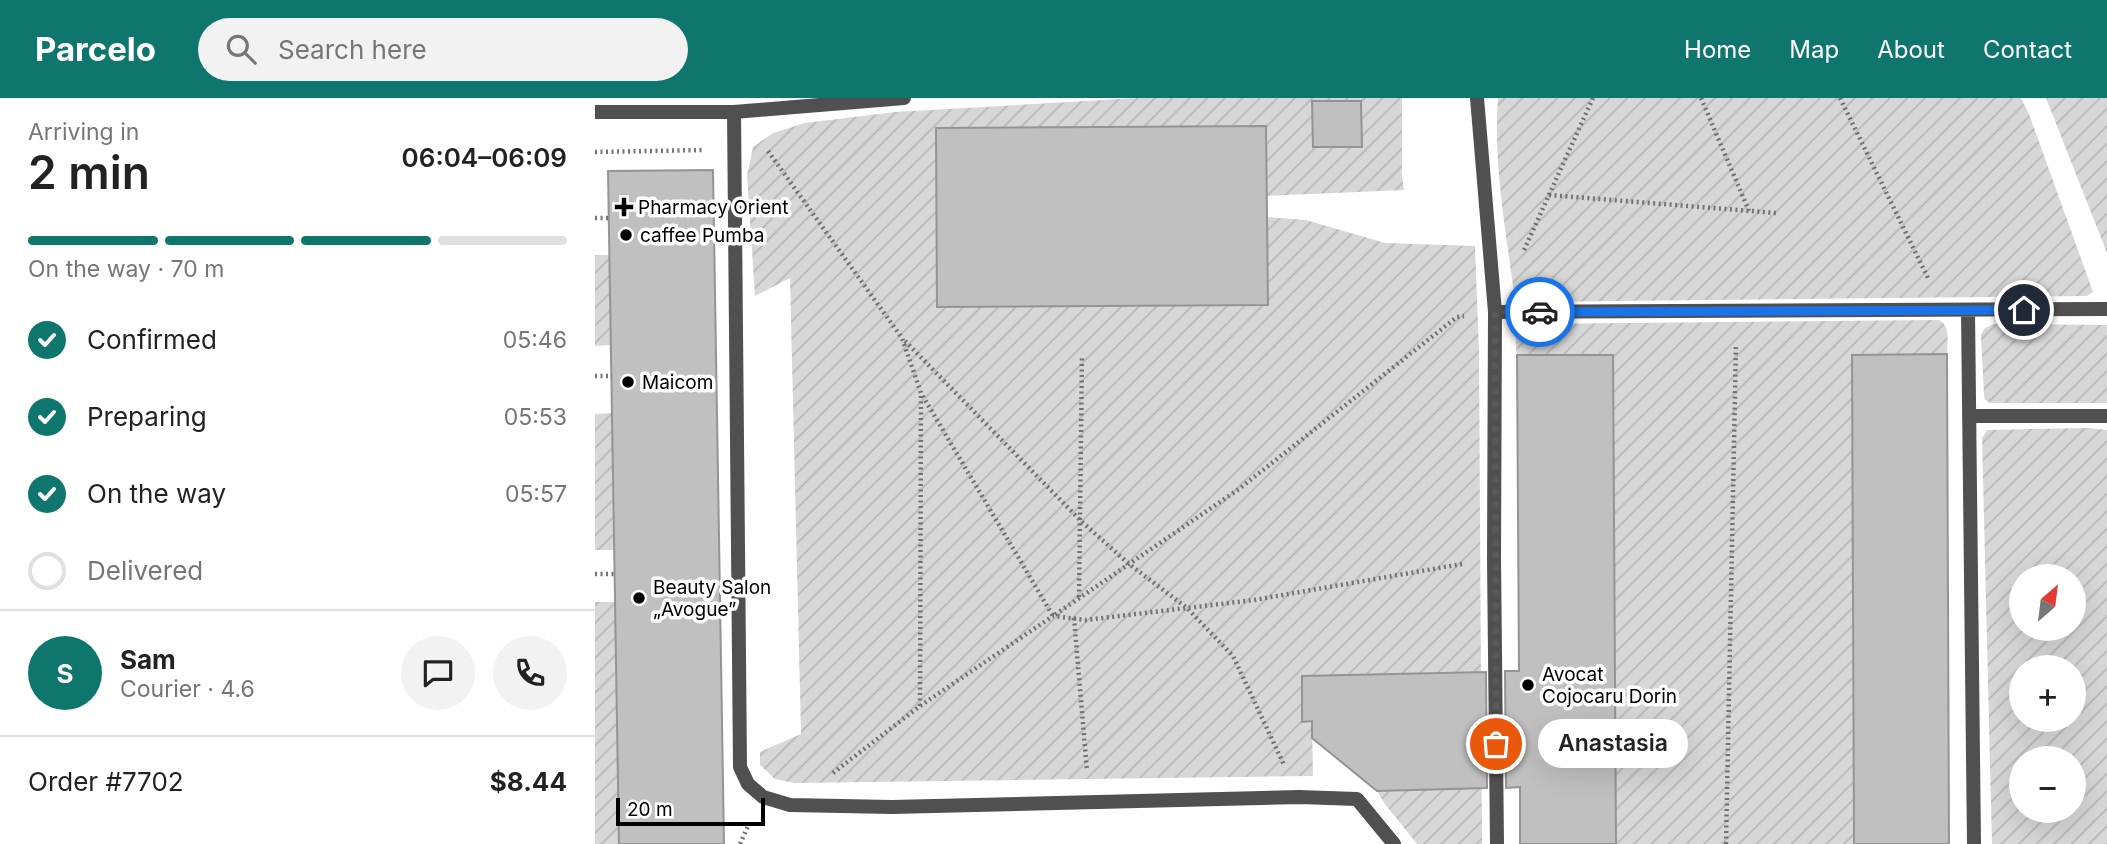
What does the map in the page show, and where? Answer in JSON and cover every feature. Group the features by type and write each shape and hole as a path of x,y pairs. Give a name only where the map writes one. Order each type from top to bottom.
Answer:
{"lane":[{"path":"595,112 734,112 786,103 904,98"},
{"path":"1476,98 1495,312 1497,844"},
{"path":"734,112 740,767 748,784 763,797 790,805 892,807 1299,797 1357,799 1394,844"},
{"path":"1495,312 2107,309"},
{"path":"1968,311 1973,844"},
{"path":"1969,416 2107,416"}],"path":[{"path":"1522,254 1593,98"},
{"path":"1701,98 1749,211"},
{"path":"1840,98 1916,249 1943,311"},
{"path":"734,112 769,153 902,338 1081,521 1129,564 1187,608 1233,656 1299,797"},
{"path":"595,152 734,149"},
{"path":"1549,195 1776,213"},
{"path":"595,218 609,218"},
{"path":"1726,844 1737,311"},
{"path":"790,805 920,706 1239,489 1457,317 1495,312"},
{"path":"902,338 921,393 1053,616"},
{"path":"1079,598 1082,355"},
{"path":"595,376 612,376"},
{"path":"920,706 921,393"},
{"path":"1053,616 1086,620 1254,600 1494,559"},
{"path":"595,574 615,574"},
{"path":"1074,618 1090,802"}],"shaded area":[{"path":"1137,98 1402,98 1404,190 1267,196 1266,126 936,128 937,306 1267,305 1267,217 1306,220 1385,243 1475,246 1479,352 1482,844 1417,844 1377,791 1453,672 1302,676 1302,721 1312,721 1313,776 794,783 775,779 760,765 760,752 801,734 790,278 755,296 747,176 753,147 773,133 805,123 895,112"},
{"path":"1498,98 2021,98 2093,292 2087,296 1525,302 1514,294 1504,221 1497,147"},
{"path":"2046,98 2107,98 2107,253"},
{"path":"595,255 610,255 611,345 595,346"},
{"path":"1939,320 1947,330 1947,354 1852,355 1854,844 1616,844 1613,355 1517,355 1518,334 1527,324"},
{"path":"1994,324 2107,325 2107,403 1990,403 1985,400 1981,335 1985,328"},
{"path":"612,413 615,550 595,550 595,414"},
{"path":"1987,430 2107,430 2107,844 1992,844 1982,438"},
{"path":"595,602 616,602 619,844 595,844"}],"building":[{"path":"1312,101 1361,101 1362,147 1313,147"},
{"path":"1266,126 1268,305 937,307 936,128"},
{"path":"713,170 724,844 619,844 608,171"},
{"path":"1947,354 1949,844 1854,844 1852,355"},
{"path":"1517,355 1613,355 1616,844 1520,844 1520,787 1506,788 1505,671 1519,671"},
{"path":"1486,672 1487,788 1377,791 1312,738 1312,721 1302,722 1302,676"}],"way so far":[{"path":"1496,744 1495,312 1540,312"}],"place":[{"name":"Pharmacy Orient","path":"624,207"},
{"name":"caffee Pumba","path":"626,235"},
{"name":"Maicom","path":"628,382"},
{"name":"Beauty Salon „Avogue”","path":"639,598"},
{"name":"Avocat Cojocaru Dorin","path":"1528,685"},
{"name":"Anastasia","path":"1496,744"}],"route":[{"path":"1540,312 2024,310"}]}
